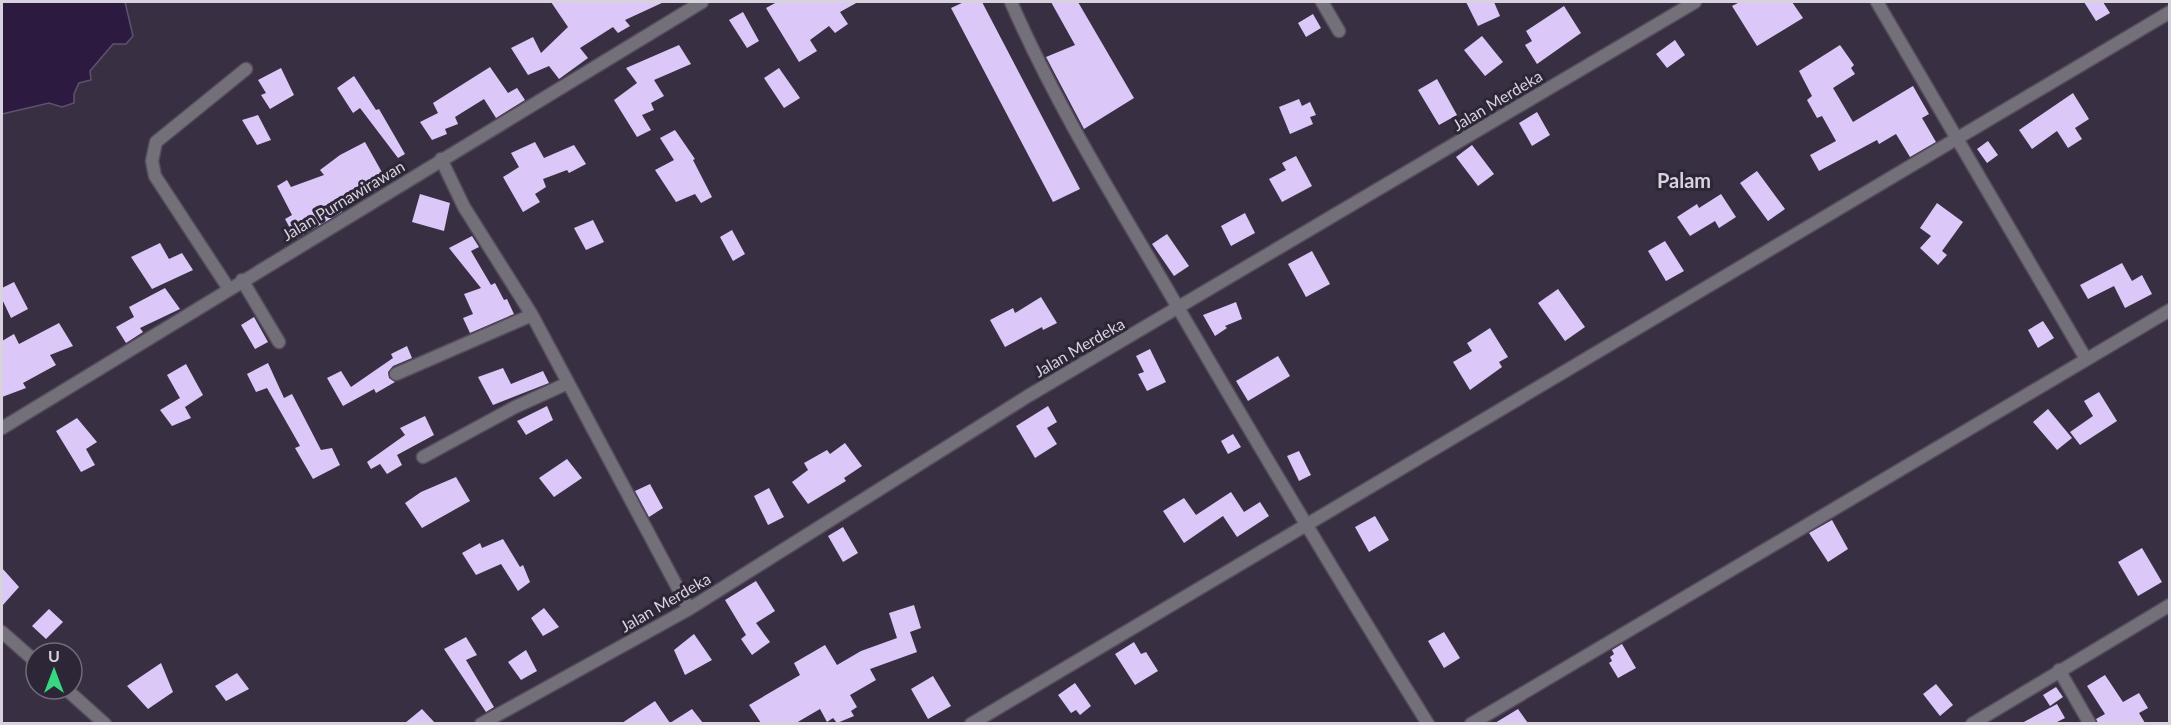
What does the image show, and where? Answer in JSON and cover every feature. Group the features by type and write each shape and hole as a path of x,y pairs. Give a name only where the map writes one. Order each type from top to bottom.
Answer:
{"street":[{"name":"Jalan Purnawirawan","path":"2,428 702,2"},
{"path":"1011,2 1037,62 1091,162 1304,524 1428,723"},
{"path":"1322,2 1338,31"},
{"name":"Jalan Merdeka","path":"481,723 689,609 1028,396 1179,309 1695,2"},
{"path":"1877,2 2086,359"},
{"path":"970,723 1959,139 2169,12"},
{"path":"229,289 165,194 155,176 152,153 156,142 246,69"},
{"path":"441,159 464,207 532,315 689,609"},
{"path":"242,280 279,342"},
{"path":"1471,723 2169,310"},
{"path":"396,374 532,315"},
{"path":"423,457 514,407 568,383"},
{"path":"1972,723 2169,604"},
{"path":"2,632 24,651"},
{"path":"2060,670 2090,723"},
{"path":"80,701 105,723"}],"shaded area":[{"path":"2,2 125,2 133,36 126,44 113,44 90,71 91,80 79,83 74,94 74,103 62,107 49,103 2,114"}],"building":[{"path":"551,2 664,2 625,20 630,26 618,33 613,27 580,48 588,58 559,79 549,66 528,75 511,48 533,37 541,53 568,27"},
{"path":"777,2 858,2 840,12 848,24 835,33 829,26 810,40 817,51 799,62 766,8"},
{"path":"964,2 982,2 1080,189 1053,202 951,8"},
{"path":"1051,2 1078,2 1134,98 1084,129 1046,57 1075,45"},
{"path":"1466,2 1494,2 1500,16 1478,26"},
{"path":"1740,2 1792,2 1803,18 1757,46 1732,6"},
{"path":"2084,2 2103,2 2110,13 2096,21"},
{"path":"1564,6 1581,33 1537,64 1525,45 1532,41 1526,31"},
{"path":"743,12 759,41 747,48 729,20"},
{"path":"1313,14 1321,28 1306,37 1298,23"},
{"path":"1482,36 1503,62 1485,76 1464,50"},
{"path":"1675,40 1685,55 1667,68 1656,54"},
{"path":"679,45 691,64 654,80 664,96 651,103 654,110 642,115 651,130 637,137 614,100 637,83 626,68"},
{"path":"1840,45 1854,65 1851,68 1855,74 1833,88 1853,122 1913,86 1929,114 1922,118 1936,142 1910,157 1896,134 1879,144 1877,140 1819,171 1810,155 1836,141 1822,116 1817,118 1807,100 1812,96 1799,71"},
{"path":"490,67 508,93 517,88 525,100 496,118 484,99 455,117 458,124 445,129 447,134 432,140 420,122 438,113 433,103"},
{"path":"281,68 294,95 270,109 261,95 266,93 258,80"},
{"path":"779,68 800,98 784,108 764,78"},
{"path":"354,76 376,110 379,109 405,154 398,158 360,108 353,113 337,88"},
{"path":"1437,79 1457,115 1439,125 1418,90"},
{"path":"2073,93 2089,119 2075,128 2082,139 2068,148 2057,131 2032,149 2019,130"},
{"path":"1299,99 1302,106 1310,102 1316,115 1310,117 1313,124 1290,134 1279,107"},
{"path":"1537,112 1550,135 1532,146 1519,123"},
{"path":"258,115 271,140 257,145 242,120"},
{"path":"675,130 695,159 693,160 712,197 701,203 695,194 676,202 655,170 674,160 660,138"},
{"path":"1988,141 1998,155 1987,163 1977,149"},
{"path":"365,142 388,183 373,192 368,182 336,201 342,212 296,239 285,219 292,215 277,186 287,180 291,187 324,175 320,170 340,155"},
{"path":"535,142 544,158 574,145 586,164 569,173 567,170 543,179 546,187 535,194 540,202 523,212 503,177 519,167 511,153"},
{"path":"1472,145 1494,174 1478,186 1456,157"},
{"path":"1296,156 1312,186 1282,202 1269,179 1286,170 1282,163"},
{"path":"1757,171 1785,209 1768,221 1740,183"},
{"path":"420,194 450,203 444,231 412,222"},
{"path":"1721,194 1736,217 1719,228 1715,221 1690,236 1677,217 1697,204 1699,208"},
{"path":"1937,203 1963,222 1942,251 1947,255 1938,265 1920,248 1931,236 1920,228"},
{"path":"1245,213 1255,233 1231,246 1221,226"},
{"path":"593,220 604,242 586,250 574,228"},
{"path":"732,230 745,254 733,261 720,237"},
{"path":"1167,234 1189,266 1174,276 1152,244"},
{"path":"472,236 479,247 471,251 491,285 495,283 504,300 507,299 514,314 470,333 463,318 473,314 464,294 481,288 449,248"},
{"path":"1665,241 1684,271 1666,281 1648,251"},
{"path":"160,243 169,259 182,253 193,270 152,289 131,257"},
{"path":"1312,251 1330,284 1306,297 1288,264"},
{"path":"2122,263 2132,281 2142,275 2152,294 2125,308 2114,286 2088,299 2080,285"},
{"path":"14,282 28,309 11,318 2,299 2,288"},
{"path":"165,288 180,309 140,328 143,332 126,343 116,327 134,317 129,307"},
{"path":"1558,289 1585,327 1565,341 1538,303"},
{"path":"1041,297 1057,323 1043,330 1042,327 1005,347 990,320 1013,308 1015,313"},
{"path":"1236,302 1242,319 1225,326 1227,328 1215,336 1203,315"},
{"path":"254,317 268,342 255,349 241,325"},
{"path":"2043,321 2054,338 2038,348 2028,330"},
{"path":"59,323 73,346 50,355 56,365 23,383 26,388 2,397 2,341 14,334 19,344"},
{"path":"1490,328 1508,357 1499,362 1502,367 1470,390 1453,362 1472,351 1467,343"},
{"path":"407,346 412,358 393,366 388,372 389,378 395,382 376,393 374,389 343,406 327,378 341,371 351,387 393,358 391,354"},
{"path":"1150,349 1166,382 1147,391 1138,374 1144,372 1136,356"},
{"path":"1278,356 1290,376 1248,401 1236,381"},
{"path":"268,363 284,398 292,394 321,450 332,448 340,465 313,479 295,448 300,446 267,388 256,392 247,374"},
{"path":"186,364 203,395 185,407 167,375"},
{"path":"503,368 511,384 543,371 549,383 493,405 478,377"},
{"path":"2099,392 2117,421 2080,445 2070,432 2093,416 2084,401"},
{"path":"180,398 191,418 172,426 160,410"},
{"path":"547,406 553,420 526,435 517,421"},
{"path":"1048,406 1057,422 1047,428 1057,444 1035,458 1016,426"},
{"path":"2048,409 2072,438 2057,450 2033,422"},
{"path":"425,416 434,435 397,455 402,465 387,474 380,464 371,469 367,462 405,435 400,428"},
{"path":"77,418 97,442 86,449 95,465 81,472 56,431"},
{"path":"1233,434 1241,447 1228,454 1221,441"},
{"path":"845,443 862,466 844,478 846,481 808,504 792,482 808,470 804,463 827,450 830,454"},
{"path":"1299,451 1311,475 1299,481 1287,456"},
{"path":"567,459 582,478 554,497 539,478"},
{"path":"456,477 470,501 422,528 405,503 421,492"},
{"path":"650,484 663,508 649,517 635,491"},
{"path":"769,488 784,517 768,525 754,496"},
{"path":"1231,492 1244,512 1260,502 1269,516 1237,537 1223,516 1184,543 1163,511 1184,498 1196,515"},
{"path":"1375,516 1389,540 1369,552 1355,527"},
{"path":"1832,520 1848,549 1828,562 1809,533"},
{"path":"843,527 858,553 843,562 828,536"},
{"path":"503,539 520,567 523,565 530,582 518,591 501,564 476,575 462,553 480,543 482,548"},
{"path":"2142,548 2162,582 2138,596 2118,562"},
{"path":"2,568 19,587 2,606"},
{"path":"756,581 775,611 756,623 770,642 752,655 741,639 746,635 725,600"},
{"path":"914,605 921,628 910,632 917,652 870,669 876,680 850,695 857,707 851,711 854,716 837,723 833,718 827,722 820,709 796,723 761,723 749,705 800,675 794,663 825,645 837,665 861,651 897,638 889,613"},
{"path":"544,608 559,627 543,636 531,618"},
{"path":"49,609 63,622 46,639 32,626"},
{"path":"1444,632 1460,658 1444,668 1428,641"},
{"path":"694,634 712,660 685,675 674,650"},
{"path":"466,637 477,655 466,660 494,707 486,712 444,649"},
{"path":"1134,642 1141,654 1146,652 1158,671 1135,685 1115,654"},
{"path":"1622,644 1636,668 1618,678 1609,663 1612,661 1610,657 1614,654 1612,650"},
{"path":"526,650 537,671 521,680 508,662"},
{"path":"161,663 173,692 148,709 127,686"},
{"path":"237,673 249,689 226,701 215,686"},
{"path":"2105,675 2123,702 2139,693 2148,708 2139,713 2145,723 2098,723 2096,719 2105,714 2087,686"},
{"path":"933,676 951,706 928,719 911,689"},
{"path":"1075,683 1091,706 1080,715 1076,710 1071,713 1058,695"},
{"path":"1936,684 1953,705 1940,716 1923,694"},
{"path":"2056,687 2063,697 2050,706 2043,695"},
{"path":"655,701 670,723 622,723"},
{"path":"2057,704 2065,718 2055,723 2022,723"},
{"path":"422,709 435,723 405,723"},
{"path":"692,709 703,723 670,723"},
{"path":"1518,709 1528,723 1495,723"}],"district":[{"name":"Palam","path":"1684,180"}]}
